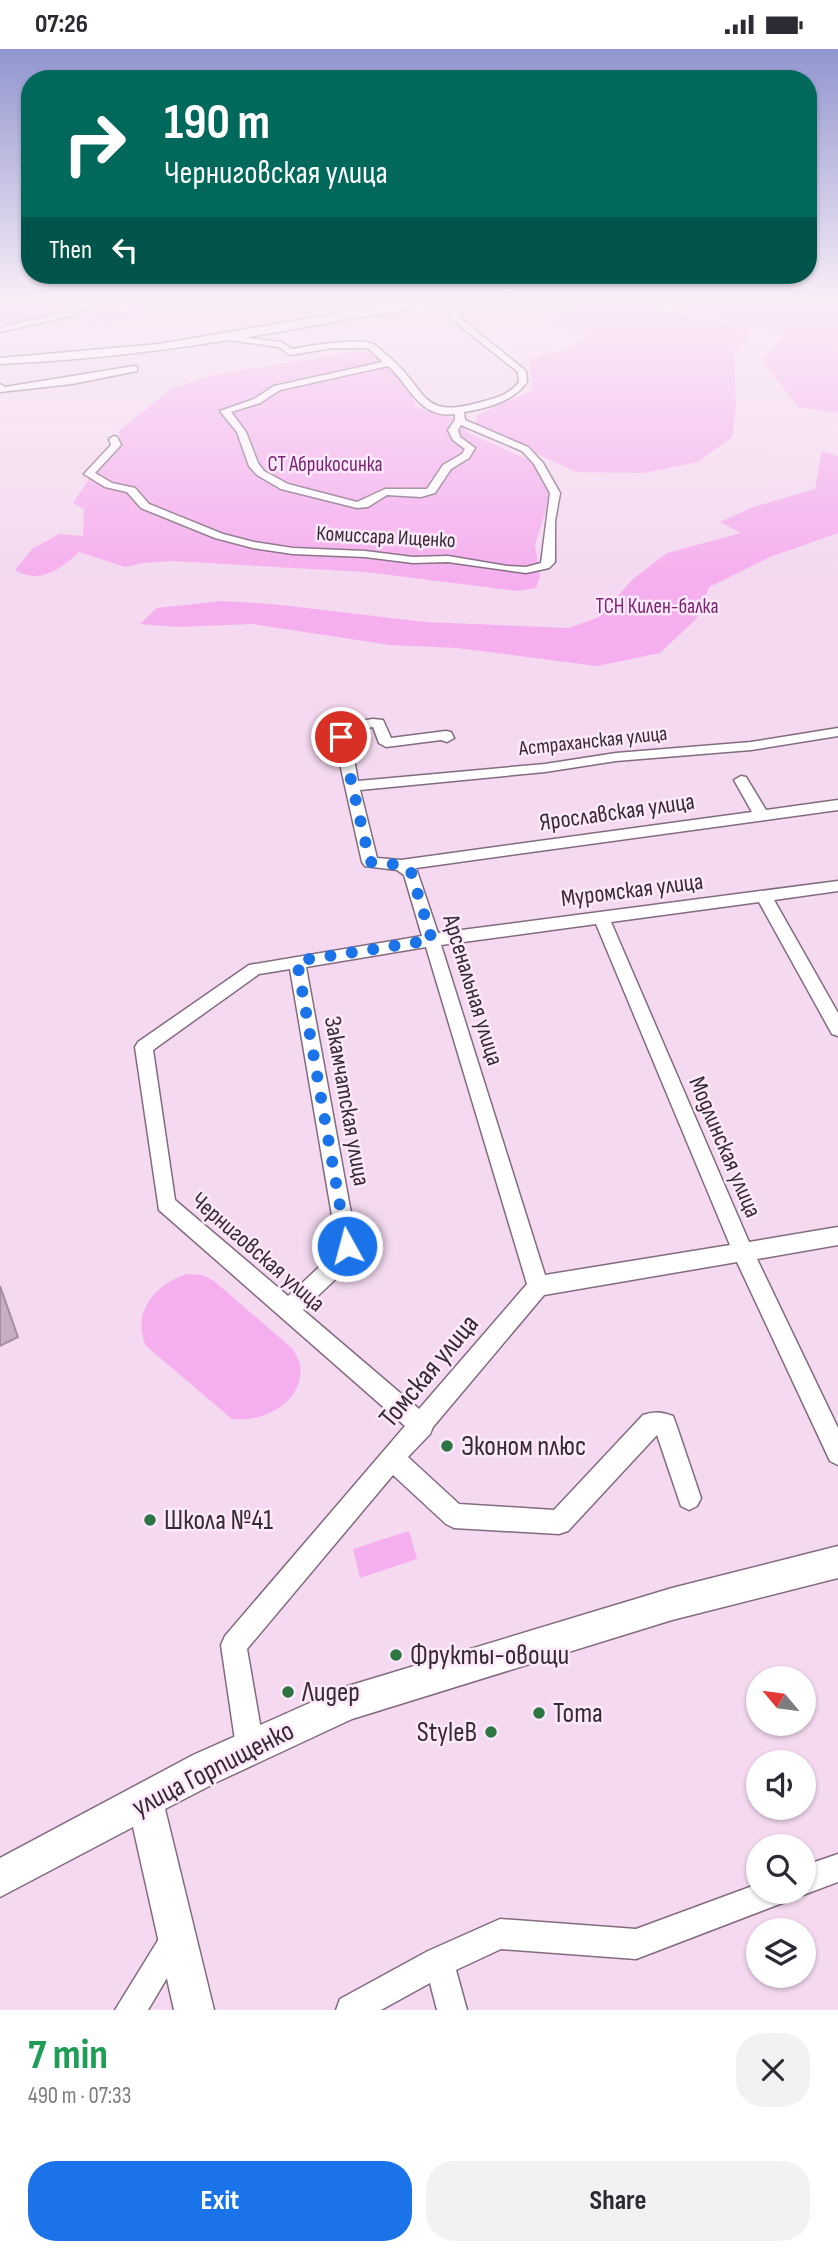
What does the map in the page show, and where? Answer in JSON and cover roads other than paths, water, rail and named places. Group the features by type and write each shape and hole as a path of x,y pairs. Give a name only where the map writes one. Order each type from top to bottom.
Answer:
{"main road":[{"name":"улица Горпищенко","path":"0,1878 250,1747 348,1703 672,1604 838,1562"},
{"path":"145,1802 194,2010"}],"street":[{"path":"268,394 257,401 225,411 240,429 253,465 259,472 295,489 357,505 364,505 385,492 421,494 431,491 447,467 466,456 468,451 468,445 456,438 453,430 460,416"},
{"path":"415,394 428,407 460,416 512,394"},
{"name":"Комиссара Ищенко","path":"114,439 116,445 89,474 109,485 131,490 145,506 219,536 293,551 365,554 413,560 448,559 508,569 526,570 545,566 549,562 548,544 555,493 538,463 525,449 460,416"},
{"path":"401,865 370,862 341,737 342,729 352,724 378,723 386,743 446,735 447,738"},
{"path":"831,733 838,750"},
{"name":"Астраханская улица","path":"352,786 545,768 616,757 751,746 831,733"},
{"path":"741,780 761,815"},
{"name":"Ярославская улица","path":"401,865 838,805"},
{"name":"Арсенальная улица","path":"401,865 411,872 538,1286"},
{"name":"Муромская улица","path":"432,940 838,886"},
{"path":"764,896 838,1029"},
{"name":"Модлинская улица","path":"601,917 743,1252 838,1453"},
{"name":"Черниговская улица","path":"422,1426 166,1204 144,1047 255,969 432,940"},
{"name":"Закамчатская улица","path":"288,1310 337,1264 347,1246 297,961"},
{"path":"538,1286 838,1237"},
{"name":"Томская улица","path":"250,1747 233,1645 422,1426 538,1286"},
{"path":"393,1459 454,1516 559,1522 651,1423 665,1425 689,1498"},
{"path":"816,1876 838,1868"},
{"path":"351,2010 439,1962 500,1934 636,1944 746,1903"},
{"path":"130,2010 177,1936"},
{"path":"439,1962 452,2010"}],"place":[{"name":"Эконом плюс","path":"447,1446"},
{"name":"Школа №41","path":"150,1520"},
{"name":"Фрукты-овощи","path":"396,1655"},
{"name":"Лидер","path":"288,1692"},
{"name":"Тота","path":"539,1713"},
{"name":"StyleB","path":"491,1732"}],"park label":[{"name":"СТ Абрикосинка","path":"325,464"},
{"name":"ТСН Килен-балка","path":"657,606"}]}
